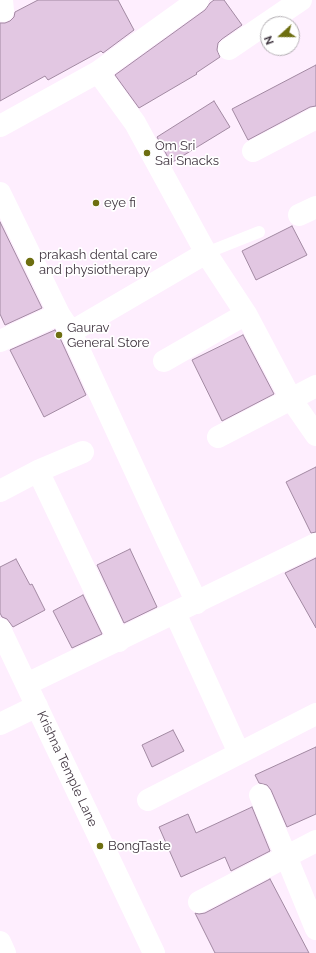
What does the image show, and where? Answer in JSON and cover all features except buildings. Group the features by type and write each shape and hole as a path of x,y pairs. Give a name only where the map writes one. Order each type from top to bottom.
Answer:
{"street":[{"path":"0,126 98,72 198,0"},
{"path":"229,49 301,0"},
{"path":"98,72 135,123 206,253 246,314 291,399 316,435"},
{"path":"253,151 316,118"},
{"path":"0,193 59,314 71,332 197,603"},
{"path":"71,332 206,253"},
{"path":"0,340 59,314"},
{"path":"164,361 246,314"},
{"path":"218,437 316,386"},
{"path":"0,491 38,471 82,452"},
{"path":"38,471 119,641"},
{"path":"27,684 119,641 316,544"},
{"path":"174,613 239,753"},
{"name":"Krishna Temple Lane","path":"0,629 154,953"},
{"path":"0,724 37,706"},
{"path":"148,800 316,714"},
{"path":"260,795 316,929"},
{"path":"199,902 316,841"},
{"path":"0,942 5,953"}],"lane":[{"path":"206,253 259,232"}],"place":[{"name":"Om Sri Sai Snacks","path":"147,153"},
{"name":"eye fi","path":"96,203"},
{"name":"prakash dental care and physiotherapy","path":"30,262"},
{"name":"Gaurav General Store","path":"59,335"},
{"name":"BongTaste","path":"100,846"}]}
